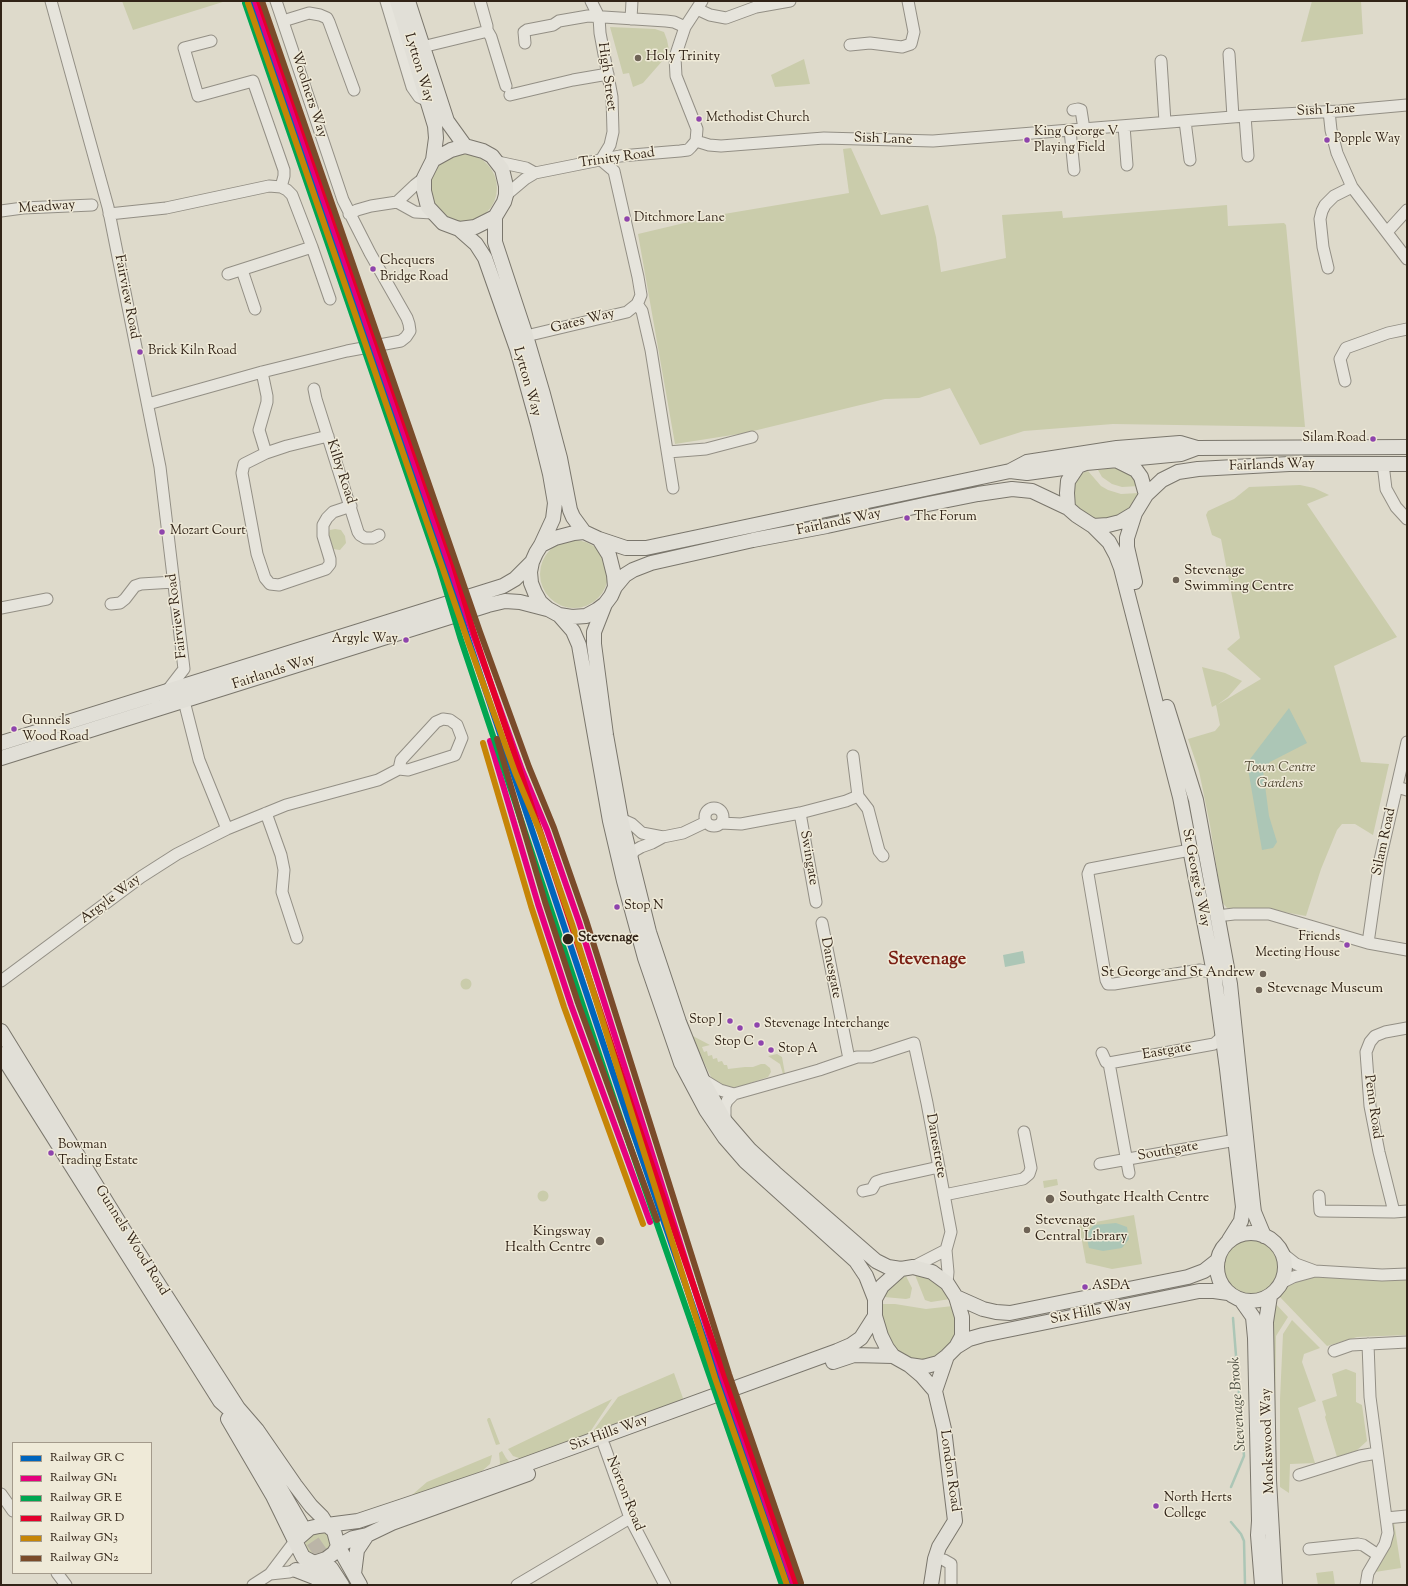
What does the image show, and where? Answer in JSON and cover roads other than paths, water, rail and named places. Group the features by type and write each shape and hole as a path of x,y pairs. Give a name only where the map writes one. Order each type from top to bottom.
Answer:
{"main road":[{"name":"Lytton Way","path":"397,1 436,130 433,160 424,178"},
{"name":"Lytton Way","path":"408,1 447,121 466,146"},
{"path":"433,160 451,150 466,146 483,150 498,162 504,174 506,195"},
{"path":"424,178 426,202 432,213"},
{"name":"Lytton Way","path":"506,195 495,217 495,242 526,336 554,433 570,510 573,517 584,532 598,539"},
{"name":"Lytton Way","path":"432,213 443,223 459,229 476,244 485,258 517,350 538,425 555,503 553,519 542,545 532,562 530,572 531,583 540,602 554,612 573,631 579,645 610,821 624,881 640,939 669,1030 681,1062 711,1119 725,1138 745,1161 856,1261 866,1276 875,1299"},
{"path":"459,229 475,228 495,217"},
{"name":"Fairlands Way","path":"598,539 626,548 646,548 1010,471 1027,462 1116,448 1180,443 1197,448 1407,446"},
{"name":"Fairlands Way","path":"1010,471 1027,473 1078,466 1086,463 1181,454 1197,448"},
{"path":"1116,460 1136,470 1141,477 1146,495"},
{"name":"Fairlands Way","path":"615,587 625,575 633,570 652,563 753,540 978,494 1012,490 1032,491 1068,508 1093,526 1108,525 1120,522 1135,513 1146,495 1162,480 1178,472 1198,469 1289,464 1407,464"},
{"path":"1068,508 1068,481 1078,466"},
{"name":"St George's Way","path":"1135,513 1127,538 1128,556 1172,722 1196,800 1234,1011 1238,1072 1254,1212 1264,1236"},
{"name":"St George's Way","path":"1093,526 1108,542 1116,555 1121,568 1170,753 1214,973 1236,1140 1243,1207 1241,1221 1229,1240"},
{"path":"542,545 564,534 584,532"},
{"path":"554,612 572,617 586,616 598,610 611,596 615,587 612,562 598,539"},
{"name":"Fairlands Way","path":"1,743 503,586 515,579 532,562"},
{"name":"Fairlands Way","path":"1,758 505,601 520,602 554,612"},
{"path":"605,604 594,632 594,644 606,735 622,819 630,858 649,932 679,1022 702,1079 725,1121 750,1150 867,1255 882,1264 932,1272 947,1283 956,1297 961,1309 963,1326 962,1336 952,1351 935,1391"},
{"name":"Gunnels Wood Road","path":"1,1031 123,1230 238,1408 257,1430 295,1486 322,1517 327,1525 334,1531 338,1546 357,1579"},
{"name":"Gunnels Wood Road","path":"1,1054 220,1401 225,1414 273,1496 303,1557 314,1563 322,1572 328,1585"},
{"path":"1245,1234 1256,1234 1264,1236 1277,1246 1282,1253 1284,1273 1281,1283 1270,1296 1258,1301 1241,1300 1228,1293 1220,1282 1218,1276 1218,1260 1220,1253 1229,1240 1245,1234"},
{"name":"Six Hills Way","path":"956,1297 983,1309 1010,1313 1188,1277 1204,1271 1218,1260"},
{"path":"907,1268 882,1286 875,1299 875,1316 881,1336 887,1348 893,1356 909,1365 923,1367 938,1363 952,1351"},
{"name":"Six Hills Way","path":"952,1351 969,1339 983,1335 1192,1293 1214,1291 1228,1293"},
{"name":"Monkswood Way","path":"1270,1296 1266,1322 1267,1409 1269,1480 1275,1585"},
{"name":"Monkswood Way","path":"1241,1300 1253,1317 1255,1338 1258,1535 1262,1585"},
{"name":"Six Hills Way","path":"749,1388 851,1345 861,1338 867,1331 875,1316"},
{"name":"Six Hills Way","path":"327,1525 358,1521 394,1510 749,1388 854,1355 893,1356"},
{"name":"London Road","path":"909,1365 922,1376 935,1391 944,1429 955,1521 939,1547 935,1559 931,1585"},
{"name":"Gunnels Wood Road","path":"220,1401 230,1410 247,1432 301,1524"},
{"name":"Six Hills Way","path":"338,1546 353,1538 366,1535 392,1523 604,1445 697,1407"},
{"name":"Gunnels Wood Road","path":"238,1408 247,1432"},
{"path":"295,1541 310,1528 327,1525"},
{"path":"357,1579 356,1550 366,1535"},
{"path":"314,1563 326,1559 334,1553 338,1546"},
{"path":"939,1547 944,1560 940,1585"},
{"path":"330,1568 342,1585"},
{"path":"296,1570 314,1577 328,1585"}],"street":[{"name":"Fairview Road","path":"51,1 109,214 160,466 184,669 168,691"},
{"name":"Woolners Way","path":"276,1 336,182 349,214"},
{"path":"386,1 412,87 419,97 428,101"},
{"path":"480,1 487,30 491,37 508,90 608,74"},
{"name":"High Street","path":"591,1 599,17 600,33 612,97 613,132 610,145 601,160"},
{"path":"631,19 632,1"},
{"path":"696,141 697,129 681,92 675,69 675,57 685,27 700,5 710,15 726,18 756,7 790,1"},
{"path":"850,45 870,43 902,47 911,44 914,32 908,1"},
{"path":"283,20 309,13 327,18 330,22 354,90"},
{"path":"525,43 524,32 527,30 553,25 559,21 588,16 666,21 674,22 685,27"},
{"path":"422,47 480,34 487,30"},
{"path":"211,41 184,48 198,96 253,81 284,170 281,187"},
{"path":"1229,54 1239,116 1248,156"},
{"path":"1161,61 1165,122"},
{"name":"Sish Lane","path":"696,141 709,145 721,146 824,138 933,141 1239,116 1407,105"},
{"path":"1073,110 1081,110 1084,129"},
{"path":"1329,111 1337,153 1352,187 1388,232 1407,259"},
{"path":"1185,121 1190,160"},
{"path":"1124,126 1127,165"},
{"path":"1070,130 1074,170"},
{"name":"Trinity Road","path":"506,195 525,179 535,173 620,156 688,150 696,141"},
{"path":"620,156 614,171 640,289 641,295 637,304 642,311 651,350 673,488"},
{"path":"601,160 614,171"},
{"path":"498,162 526,168 535,173"},
{"path":"148,404 262,372 401,341 406,337 410,331 409,324 349,214 367,207 398,202 424,178"},
{"path":"109,214 166,208 270,186 281,187 292,195 330,299"},
{"path":"1328,268 1323,247 1320,219 1322,211 1325,205 1334,196 1352,187"},
{"path":"398,202 416,212 432,213"},
{"name":"Meadway","path":"1,211 23,208 92,205"},
{"path":"1388,232 1407,210"},
{"path":"228,274 312,247"},
{"path":"242,270 254,309"},
{"name":"Gates Way","path":"526,336 627,312 637,304"},
{"path":"1345,381 1340,359 1346,348 1388,333 1407,329"},
{"path":"262,372 267,402 259,430 266,453"},
{"name":"Kilby Road","path":"314,389 360,535 368,538 379,536"},
{"path":"328,436 287,446 266,453 244,464 242,473 255,548 265,578 270,584 279,585 326,569 330,564 330,559 323,536 323,525 333,512 350,506"},
{"path":"668,452 706,449 752,437"},
{"path":"1383,464 1386,489 1396,507 1407,519"},
{"path":"111,604 120,603 126,599 135,586 141,584 174,582"},
{"path":"1,608 47,599"},
{"name":"Fairview Road","path":"184,669 203,680"},
{"path":"184,701 199,760 227,829"},
{"name":"Argyle Way","path":"1,981 141,877 177,854 227,829 286,805 378,780 399,769 408,770 455,755 462,738 457,725 450,720 443,719 436,722 401,760 399,769"},
{"name":"Silam Road","path":"1368,943 1380,860 1402,788 1407,742"},
{"path":"853,756 858,796 868,809 879,851 883,856"},
{"name":"Swingate","path":"722,822 741,824 800,814 846,801 858,796"},
{"path":"715,808 719,809 723,815 722,822 716,826 712,826 706,822 704,816 705,813 708,810 715,808"},
{"path":"266,813 283,864 282,892 297,938"},
{"name":"Swingate","path":"800,814 816,902"},
{"path":"622,819 632,824 642,833 663,837"},
{"path":"630,858 634,851 641,846 652,843 663,837 682,833 706,822"},
{"path":"1190,850 1090,869 1088,874 1106,980 1108,984 1114,984 1200,970 1214,973"},
{"path":"1217,916 1234,914 1269,914 1368,943 1407,950"},
{"name":"Danesgate","path":"822,923 849,1059"},
{"name":"Penn Road","path":"1394,1212 1379,1152 1370,1106 1366,1052 1370,1042 1375,1036 1385,1032 1407,1028"},
{"name":"Eastgate","path":"1109,1063 1214,1044 1223,1036"},
{"name":"Danestrete","path":"849,1059 856,1057 871,1057 914,1043 927,1103 951,1232 946,1250 948,1272 947,1283"},
{"path":"1102,1053 1106,1062 1109,1063 1129,1173"},
{"path":"725,1121 725,1106 727,1101 734,1094 818,1070 849,1059"},
{"path":"702,1079 720,1090 734,1094"},
{"path":"944,1195 1023,1179 1029,1174 1031,1168 1024,1132"},
{"name":"Southgate","path":"1100,1164 1236,1140"},
{"path":"863,1191 872,1189 876,1182 885,1179 939,1167"},
{"path":"1319,1196 1320,1211 1407,1212"},
{"path":"907,1268 946,1250"},
{"path":"1282,1253 1296,1264 1315,1271 1382,1275 1407,1274"},
{"path":"1281,1283 1293,1277 1315,1271"},
{"path":"1334,1351 1351,1345 1407,1342"},
{"path":"1366,1585 1368,1573 1387,1539 1386,1518 1370,1397 1368,1344"},
{"name":"Norton Road","path":"604,1445 630,1518 666,1585"},
{"path":"1299,1475 1360,1456 1377,1453"},
{"path":"1,1494 12,1510"},
{"path":"1386,1518 1407,1516"},
{"path":"518,1585 630,1518"},
{"path":"253,1585 270,1574 295,1541"},
{"path":"1309,1549 1358,1544 1363,1545 1378,1555"},
{"path":"944,1560 951,1564 951,1585"},
{"path":"270,1574 289,1572 314,1563"},
{"path":"58,1574 66,1585"}],"waterway":[{"name":"Stevenage Brook","path":"1231,1487 1244,1456 1233,1318"},
{"name":"Stevenage Brook","path":"1231,1522 1241,1534 1244,1541 1245,1585"}],"tunnel":[{"path":"301,1524 331,1568"}],"rail line":[{"name":"GN1","path":"255,1 473,634 522,770 547,830 579,922 722,1376 794,1585"},
{"name":"GN2","path":"262,1 480,632 529,767 554,828 586,920 729,1374 801,1583"},
{"name":"GN3","path":"248,3 466,636 515,772 540,832 572,924 715,1378 787,1585"},
{"name":"GN2","path":"497,739 545,902 578,1003 657,1220"},
{"name":"GN1","path":"490,741 538,904 571,1005 650,1222"},
{"name":"GN3","path":"483,743 531,906 564,1007 643,1224"}],"place":[{"name":"Holy Trinity","path":"638,58"},
{"name":"Methodist Church","path":"699,119"},
{"name":"King George V Playing Field","path":"1027,140"},
{"name":"Popple Way","path":"1327,140"},
{"name":"Ditchmore Lane","path":"627,219"},
{"name":"Chequers Bridge Road","path":"373,269"},
{"name":"Brick Kiln Road","path":"140,352"},
{"name":"Silam Road","path":"1373,439"},
{"name":"The Forum","path":"907,518"},
{"name":"Mozart Court","path":"162,532"},
{"name":"Stevenage Swimming Centre","path":"1176,580"},
{"name":"Argyle Way","path":"406,640"},
{"name":"Gunnels Wood Road","path":"14,729"},
{"name":"Stop N","path":"617,907"},
{"name":"Stevenage","path":"568,939"},
{"name":"Friends Meeting House","path":"1347,945"},
{"name":"St George and St Andrew","path":"1263,974"},
{"name":"Stevenage Museum","path":"1259,990"},
{"name":"Stop J","path":"730,1021"},
{"name":"Stevenage Interchange","path":"757,1025"},
{"name":"Stop C","path":"761,1043"},
{"name":"Stop A","path":"771,1050"},
{"name":"Bowman Trading Estate","path":"51,1153"},
{"name":"Southgate Health Centre","path":"1050,1199"},
{"name":"Stevenage Central Library","path":"1027,1230"},
{"name":"Kingsway Health Centre","path":"600,1241"},
{"name":"ASDA","path":"1085,1287"},
{"name":"North Herts College","path":"1156,1506"}],"district":[{"name":"Stevenage","path":"927,961"}],"park label":[{"name":"Town Centre Gardens","path":"1280,778"}]}
